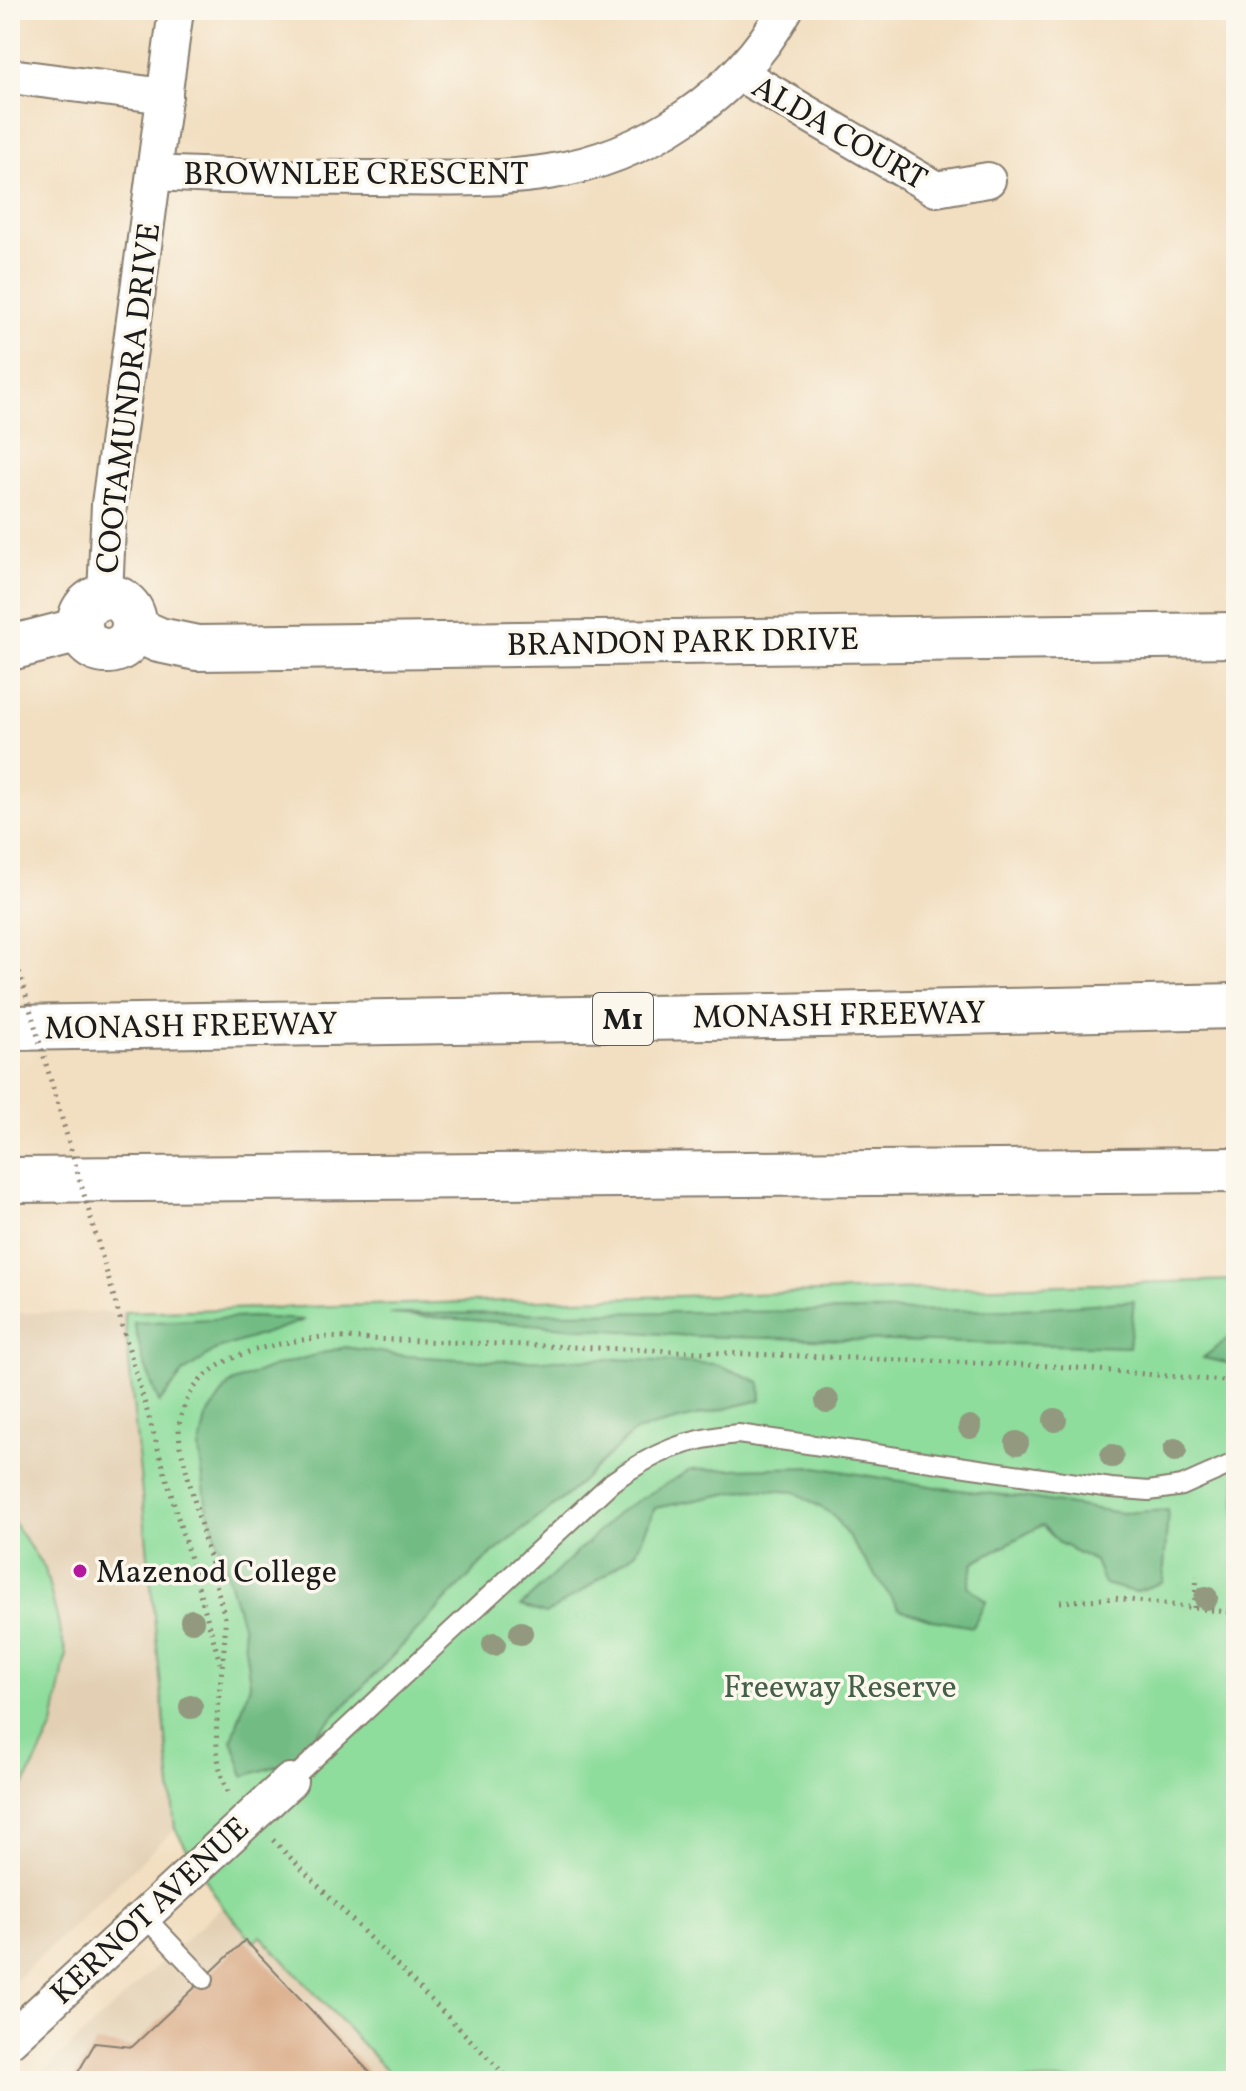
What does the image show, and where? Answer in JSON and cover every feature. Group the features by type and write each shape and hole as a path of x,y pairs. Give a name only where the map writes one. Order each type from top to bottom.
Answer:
{"main road":[{"name":"BRANDON PARK DRIVE","path":"92,613 114,597 129,608 134,629 159,640 197,648 1236,635"},
{"path":"10,648 92,613"},
{"name":"MONASH FREEWAY","path":"10,1028 1236,1006"},
{"path":"10,1180 1236,1170"}],"street":[{"name":"COOTAMUNDRA DRIVE","path":"92,613 176,10"},
{"name":"BROWNLEE CRESCENT","path":"154,173 434,178 548,172 607,157 653,136 696,109 740,74 765,43 785,10"},
{"name":"ALDA COURT","path":"740,74 936,189 988,180"},
{"path":"10,76 165,96"},
{"name":"KERNOT AVENUE","path":"10,2040 290,1781"}],"lane":[{"path":"290,1781 612,1482 663,1450 706,1437 738,1434 1149,1491 1182,1486 1236,1462"},
{"path":"143,1915 204,1979"}],"path":[{"path":"10,925 12,947 220,1664"},
{"path":"511,2081 249,1818 229,1794 221,1777 217,1756 225,1618 180,1446 180,1421 191,1394 211,1370 238,1354 321,1337 1038,1365 1236,1382"},
{"path":"1194,1608 1197,1576"},
{"path":"1060,1602 1114,1598 1236,1613"}],"shaded area":[{"name":"Mazenod College","path":"124,1312 175,1829 10,1985 10,1313"},
{"path":"222,1906 254,1941 260,1936 397,2081 33,2081"}],"green space":[{"name":"Freeway Reserve","path":"1236,1280 1236,2081 397,2081 261,1936 254,1942 222,1906 175,1829 124,1312"},
{"path":"1134,1301 1129,1347 690,1336 389,1314 1004,1310"},
{"path":"252,1317 305,1320 218,1349 184,1372 159,1403 143,1360 134,1323"},
{"path":"1236,1332 1236,1365 1203,1358"},
{"path":"344,1347 407,1356 492,1361 618,1359 716,1364 760,1382 761,1400 635,1431 566,1496 487,1558 290,1762 244,1776 232,1740 250,1684 242,1625 206,1502 199,1449 206,1418 229,1384 272,1367"},
{"path":"816,1467 1121,1513 1168,1510 1163,1582 1135,1592 1104,1584 1095,1561 1059,1543 1042,1525 974,1562 968,1586 986,1601 973,1627 933,1620 899,1609 833,1515 795,1492 752,1489 655,1508 636,1552 587,1588 546,1614 521,1606 620,1511 690,1470"},
{"path":"10,1518 45,1569 66,1654 53,1727 10,1808"}],"building":[{"path":"245,1940 378,2081 73,2081 95,2043 132,2047"}],"place":[{"name":"Mazenod College","path":"80,1571"}]}
